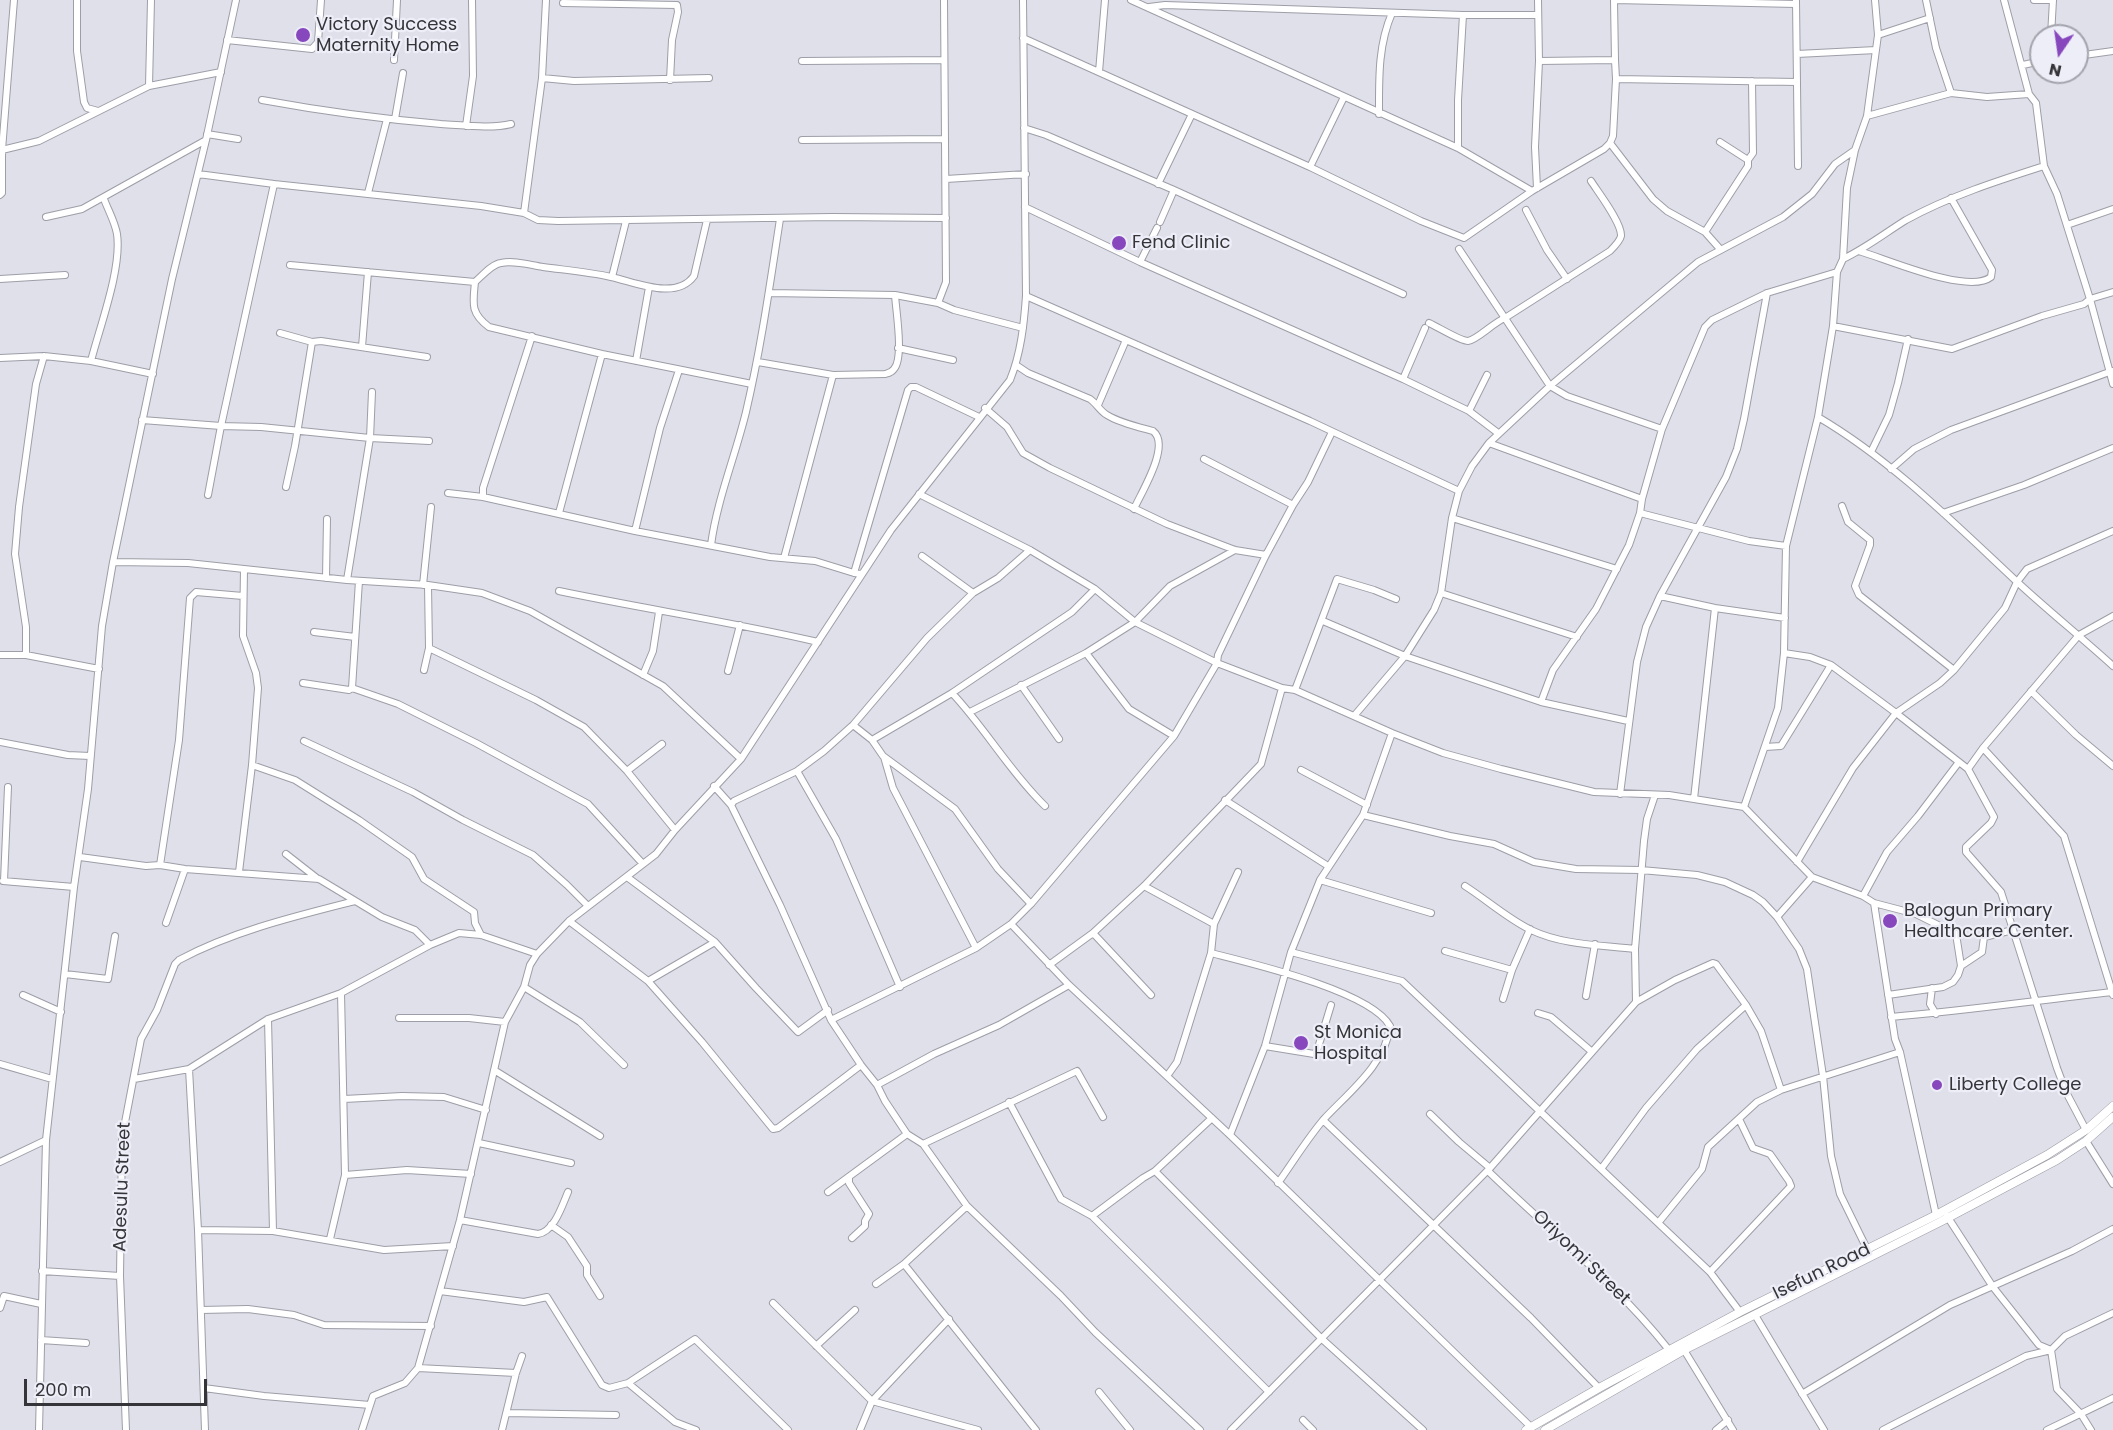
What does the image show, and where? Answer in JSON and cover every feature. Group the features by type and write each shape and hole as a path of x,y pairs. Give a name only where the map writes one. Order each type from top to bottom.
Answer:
{"street":[{"path":"0,195 2,193 2,150 14,0"},
{"path":"77,0 77,51 84,102 87,108 99,111"},
{"path":"149,86 151,0"},
{"path":"39,1430 46,1140 74,887 80,857 102,626 113,562 172,279 198,174 236,0"},
{"path":"227,40 312,48 318,42 321,0"},
{"path":"394,60 397,0"},
{"path":"466,126 473,76 472,0"},
{"path":"524,213 542,78 546,0"},
{"path":"938,303 946,282 944,0"},
{"path":"362,1430 373,1396 405,1383 418,1368 460,1220 505,1022 524,987 530,965 537,954 569,921 656,855 675,830 741,759 891,530 985,408 1010,380 1016,365 1026,296 1023,0"},
{"path":"1099,72 1105,0"},
{"path":"1131,0 1458,148 1534,190"},
{"path":"1534,190 1539,61 1538,0"},
{"path":"1744,807 1778,708 1785,653 1786,546 1818,417 1833,326 1837,272 1843,259 1846,188 1855,150 1867,116 1878,35 1875,0"},
{"path":"1926,0 1936,48 1951,93"},
{"path":"2004,0 2029,94 2036,104 2044,166 2057,194 2067,225 2090,298 2113,384"},
{"path":"2034,0 2054,0 2052,24"},
{"path":"1023,38 1310,167 1420,221 1464,238 1534,190 1604,149 1610,143 1613,136 1616,79 1614,1 1796,2 1798,166"},
{"path":"563,3 677,5 670,80"},
{"path":"1148,8 1165,5 1236,4 1392,13 1538,15"},
{"path":"1379,114 1381,52 1384,30 1392,13"},
{"path":"1458,148 1458,100 1463,15"},
{"path":"1878,35 1930,18"},
{"path":"1797,54 1876,50"},
{"path":"2089,54 2113,51"},
{"path":"802,62 944,60"},
{"path":"1539,61 1615,60"},
{"path":"2023,65 2029,64"},
{"path":"2,150 39,141 149,86 221,72"},
{"path":"368,193 391,119 402,73"},
{"path":"542,78 566,81 709,78"},
{"path":"1616,79 1797,82"},
{"path":"1705,232 1748,167 1748,160 1753,153 1752,81"},
{"path":"1867,116 1951,93 1987,97 2029,94"},
{"path":"1310,167 1344,97"},
{"path":"262,100 307,109 391,119 466,126 511,124"},
{"path":"1158,184 1191,114"},
{"path":"1023,128 1046,135 1174,190 1403,294"},
{"path":"46,217 82,209 104,199 206,137 238,139"},
{"path":"802,140 944,139"},
{"path":"1720,142 1748,160"},
{"path":"1610,143 1653,198 1667,211 1705,232 1720,249"},
{"path":"1354,716 1405,656 1434,610 1442,593 1452,518 1459,491 1472,465 1489,443 1550,386 1698,262 1783,217 1812,194 1835,164 1855,150"},
{"path":"1843,259 1906,220 1951,198 2044,166"},
{"path":"198,174 481,206 524,213 538,220 946,218"},
{"path":"946,179 1026,174"},
{"path":"1403,379 1427,326 1469,341 1495,322 1505,318 1610,251 1620,239 1621,234 1591,181"},
{"path":"208,495 274,184"},
{"path":"1140,261 1174,190"},
{"path":"1859,251 1943,278 1971,283 1985,282 1991,277 1992,270 1951,198"},
{"path":"91,361 116,267 118,249 117,231 104,199"},
{"path":"1025,207 1403,379 1469,411 1498,434"},
{"path":"2067,225 2113,209"},
{"path":"1526,210 1547,250 1567,279"},
{"path":"711,545 715,518 758,362 780,219"},
{"path":"290,265 475,282 502,262 522,263 612,277 649,287 673,288 689,283 694,276 708,220"},
{"path":"612,277 626,221"},
{"path":"1459,249 1550,386 1567,396 1662,429"},
{"path":"362,347 368,272"},
{"path":"1541,702 1553,670 1596,609 1629,545 1640,513 1641,499 1662,429 1705,327 1712,320 1767,293 1837,272"},
{"path":"0,279 65,274"},
{"path":"475,282 473,301 478,318 489,327 602,354 752,384"},
{"path":"636,361 649,287"},
{"path":"1833,326 1952,349 2042,316 2084,304 2090,298 2113,292"},
{"path":"769,293 895,295 938,303 954,310 1023,328"},
{"path":"1620,794 1637,662 1646,627 1660,596 1726,477 1737,449 1767,293"},
{"path":"758,362 833,375 892,372 896,366 898,348 895,295"},
{"path":"1026,296 1459,491"},
{"path":"280,333 312,342 321,341 428,357"},
{"path":"483,496 483,488 532,336"},
{"path":"1871,452 1889,415 1908,339"},
{"path":"1098,405 1126,340"},
{"path":"286,487 312,342"},
{"path":"898,348 953,360"},
{"path":"560,513 602,354"},
{"path":"0,358 44,356 91,361 153,374"},
{"path":"26,655 26,627 15,554 36,384 44,356"},
{"path":"1016,365 1028,373 1089,399 1110,417 1153,431 1158,435 1160,441 1156,461 1134,508"},
{"path":"634,531 660,428 679,370"},
{"path":"1890,469 1914,449 1951,430 2111,371"},
{"path":"784,558 833,375"},
{"path":"1469,411 1487,375"},
{"path":"854,573 908,390 916,387 979,417"},
{"path":"347,580 370,438 372,392"},
{"path":"985,408 1007,427 1023,453 1028,456 1167,524 1235,550 1266,555"},
{"path":"1818,417 1871,452 1943,513 2113,666"},
{"path":"142,420 429,441"},
{"path":"831,1020 976,948 1011,924 1031,904 1174,736 1217,663 1218,654 1266,555 1293,505 1312,476 1332,432"},
{"path":"1489,443 1641,499"},
{"path":"1943,513 2024,485 2113,448"},
{"path":"1204,459 1293,505"},
{"path":"448,494 483,496 634,531 784,558 815,561 862,574"},
{"path":"919,494 1030,550 1095,589 1135,622 1217,663 1282,688 1295,690 1443,753 1594,792 1655,795 1744,807 1812,877 1863,896 1874,903 1916,914 1956,934 1961,966 1953,982 1942,987 1888,995"},
{"path":"1842,506 1848,522 1870,540 1855,586 1859,595 1954,670"},
{"path":"424,670 429,648 425,585 431,507"},
{"path":"1640,513 1749,542 1786,546"},
{"path":"1452,518 1617,569"},
{"path":"326,578 327,519"},
{"path":"1797,862 1853,768 1896,713 1940,683 1954,670 2005,608 2017,582 2027,569 2113,531"},
{"path":"730,805 797,771 853,725 927,638 973,593 998,578 1030,550"},
{"path":"970,712 1086,653 1135,622 1170,586 1235,550"},
{"path":"922,556 973,593"},
{"path":"113,562 188,563 347,580 425,585 482,593 530,611 663,686 741,759"},
{"path":"239,872 252,765 258,684 243,636 244,569"},
{"path":"1295,690 1337,579 1396,599"},
{"path":"352,688 359,581"},
{"path":"872,740 952,693 1072,612 1095,589"},
{"path":"559,591 818,642"},
{"path":"160,865 179,740 190,598 196,592 243,596"},
{"path":"1442,593 1577,637"},
{"path":"1660,596 1715,608 1785,618"},
{"path":"1694,799 1715,608"},
{"path":"643,675 653,651 659,612"},
{"path":"1968,769 1983,748 2079,635 2113,616"},
{"path":"1323,621 1405,656 1541,702 1628,721"},
{"path":"728,671 740,625"},
{"path":"314,632 355,637"},
{"path":"429,648 536,700 584,727 627,771 675,830"},
{"path":"1086,653 1129,709 1174,736"},
{"path":"1785,653 1810,657 1831,665 1968,769 1994,817 1991,823 1966,847 1966,852 2001,892 2060,1076 2086,1130"},
{"path":"0,655 26,655 99,669"},
{"path":"1765,747 1781,746 1831,665"},
{"path":"303,683 335,689 350,690 352,688 398,704 476,743 588,804 643,864"},
{"path":"1021,685 1059,739"},
{"path":"1049,965 1093,933 1144,885 1261,764 1282,688"},
{"path":"2031,691 2076,735 2113,765"},
{"path":"952,693 970,712 1027,788 1045,806"},
{"path":"853,725 872,740 883,756 893,788 976,948"},
{"path":"1230,1135 1265,1046 1291,952 1320,880 1363,815 1392,733"},
{"path":"304,741 404,787 524,850 567,885 588,906"},
{"path":"0,742 68,755 90,756"},
{"path":"627,771 662,744"},
{"path":"1891,1017 1969,1011 2036,1000 2113,993 2064,836 1983,748"},
{"path":"883,756 955,809 998,868 1031,904"},
{"path":"1863,896 1887,852 1959,762"},
{"path":"252,765 295,780 412,857 424,879 474,912 475,923 481,934"},
{"path":"1301,770 1367,805"},
{"path":"797,771 836,839 900,987"},
{"path":"714,786 730,805 780,905 831,1020 877,1085 907,1134 923,1144 967,1206 1061,1296 1095,1332 1200,1430"},
{"path":"8,788 2,881 74,887"},
{"path":"1636,1002 1635,949 1641,870 1647,819 1655,795"},
{"path":"1225,800 1328,866"},
{"path":"1363,815 1494,844 1534,862 1576,869 1641,870 1697,875 1725,882 1753,895 1777,917 1799,949 1807,969 1823,1076 1831,1156 1840,1194 1866,1249"},
{"path":"286,854 319,879 382,917 415,930 430,945"},
{"path":"80,857 146,866 160,865 296,879 319,879"},
{"path":"166,923 185,869"},
{"path":"1167,1076 1177,1062 1183,1046 1211,953 1214,924 1238,872"},
{"path":"627,877 715,942 798,1032 828,1010"},
{"path":"1777,917 1812,877"},
{"path":"1320,880 1431,913"},
{"path":"1144,885 1214,924"},
{"path":"1465,886 1530,929 1555,938 1635,949"},
{"name":"Adesulu Street","path":"126,1430 120,1276 122,1138 141,1039 157,1010 175,964 179,960 303,913 355,901"},
{"path":"1874,903 1895,1039 1900,1052 1936,1215"},
{"path":"569,921 648,981 702,1042 773,1129 778,1128 861,1065"},
{"path":"1011,924 1069,985 1230,1135 1528,1429"},
{"path":"1503,999 1512,970 1530,929"},
{"path":"1961,966 1982,952 1984,937 2013,930"},
{"path":"134,1079 189,1069 268,1019 341,993 430,945 459,933 481,934 537,954"},
{"path":"1093,933 1151,995"},
{"path":"65,974 108,979 115,936"},
{"path":"648,981 715,942"},
{"path":"1586,996 1595,944"},
{"path":"1445,951 1512,970"},
{"path":"1291,952 1402,981 1538,1112 1710,1272 1740,1312"},
{"path":"1211,953 1329,987 1369,1008 1390,1026 1377,1062 1363,1080 1323,1120 1278,1183"},
{"path":"1231,1430 1489,1169 1636,1002 1675,980 1713,963 1719,967 1746,1005 1761,1031 1781,1090"},
{"path":"877,1085 934,1054 999,1025 1069,985"},
{"path":"524,987 580,1022 624,1065"},
{"path":"1932,988 1930,1004 1936,1014"},
{"path":"330,1239 345,1175 341,993"},
{"path":"23,994 61,1012"},
{"path":"1265,1046 1314,1054 1317,1051 1331,1005"},
{"path":"1601,1169 1646,1108 1698,1049 1746,1005"},
{"path":"1539,1013 1551,1017 1591,1051"},
{"path":"399,1018 469,1018 505,1022"},
{"path":"268,1019 273,1231"},
{"path":"1658,1222 1702,1169 1708,1147 1757,1102 1781,1090 1900,1052"},
{"path":"0,1064 52,1079"},
{"path":"189,1069 198,1230 205,1430"},
{"path":"494,1071 600,1136"},
{"path":"923,1144 1077,1071 1103,1117"},
{"path":"344,1099 402,1096 444,1097 486,1110"},
{"path":"1009,1102 1060,1199 1092,1216 1269,1392"},
{"name":"Isefun Road","path":"1528,1429 1740,1312 1936,1215 1946,1214 2086,1130 2113,1106"},
{"name":"Oriyomi Street","path":"1430,1114 1615,1290 1647,1322 1669,1350"},
{"name":"Isefun Road","path":"1545,1430 1684,1350 1946,1214 2057,1160 2086,1141 2113,1117"},
{"path":"1092,1216 1155,1171 1212,1118"},
{"path":"1710,1272 1791,1186 1770,1154 1753,1148 1739,1119"},
{"path":"1323,1120 1531,1318 1599,1388"},
{"path":"828,1192 907,1134"},
{"path":"0,1162 46,1140"},
{"path":"2086,1141 2113,1184"},
{"path":"479,1143 571,1163"},
{"path":"345,1175 407,1170 471,1174"},
{"path":"1155,1171 1322,1339 1423,1430"},
{"path":"849,1178 849,1183 869,1214 865,1226 852,1238"},
{"path":"460,1220 537,1234 544,1233 551,1225 568,1192"},
{"path":"876,1284 904,1264 967,1206"},
{"path":"1946,1214 1993,1287 2039,1345 2051,1350"},
{"path":"551,1225 568,1237 587,1266 587,1275 600,1296"},
{"path":"1802,1394 1950,1305 2072,1251 2113,1229"},
{"path":"198,1230 273,1231 384,1250 453,1246"},
{"path":"904,1264 1036,1430"},
{"path":"42,1271 120,1276"},
{"path":"440,1291 524,1302 547,1297 602,1384 609,1388 628,1383 695,1339 788,1430"},
{"path":"0,1308 4,1296 41,1304"},
{"path":"772,1303 872,1401 978,1430"},
{"path":"201,1310 248,1309 294,1314 324,1325 431,1326"},
{"path":"816,1346 855,1310"},
{"path":"1883,1430 2026,1356 2051,1350 2065,1336 2113,1313"},
{"path":"1755,1315 1824,1430"},
{"path":"860,1430 872,1401 949,1319"},
{"path":"40,1340 86,1343"},
{"path":"1684,1350 1733,1430"},
{"path":"2051,1350 2057,1389 2081,1414 2091,1430"},
{"path":"502,1430 522,1356"},
{"path":"418,1368 516,1373"},
{"path":"628,1383 675,1422 696,1430"},
{"path":"204,1388 264,1396 370,1405"},
{"path":"1099,1392 1130,1430"},
{"path":"2046,1430 2113,1398"},
{"path":"507,1413 616,1415"},
{"path":"1303,1420 1313,1430"},
{"path":"1716,1430 1728,1420"}],"place":[{"name":"Victory Success Maternity Home","path":"303,35"},
{"name":"Fend Clinic","path":"1119,243"},
{"name":"Balogun Primary Healthcare Center.","path":"1890,921"},
{"name":"St Monica Hospital","path":"1301,1043"},
{"name":"Liberty College","path":"1937,1085"}]}
